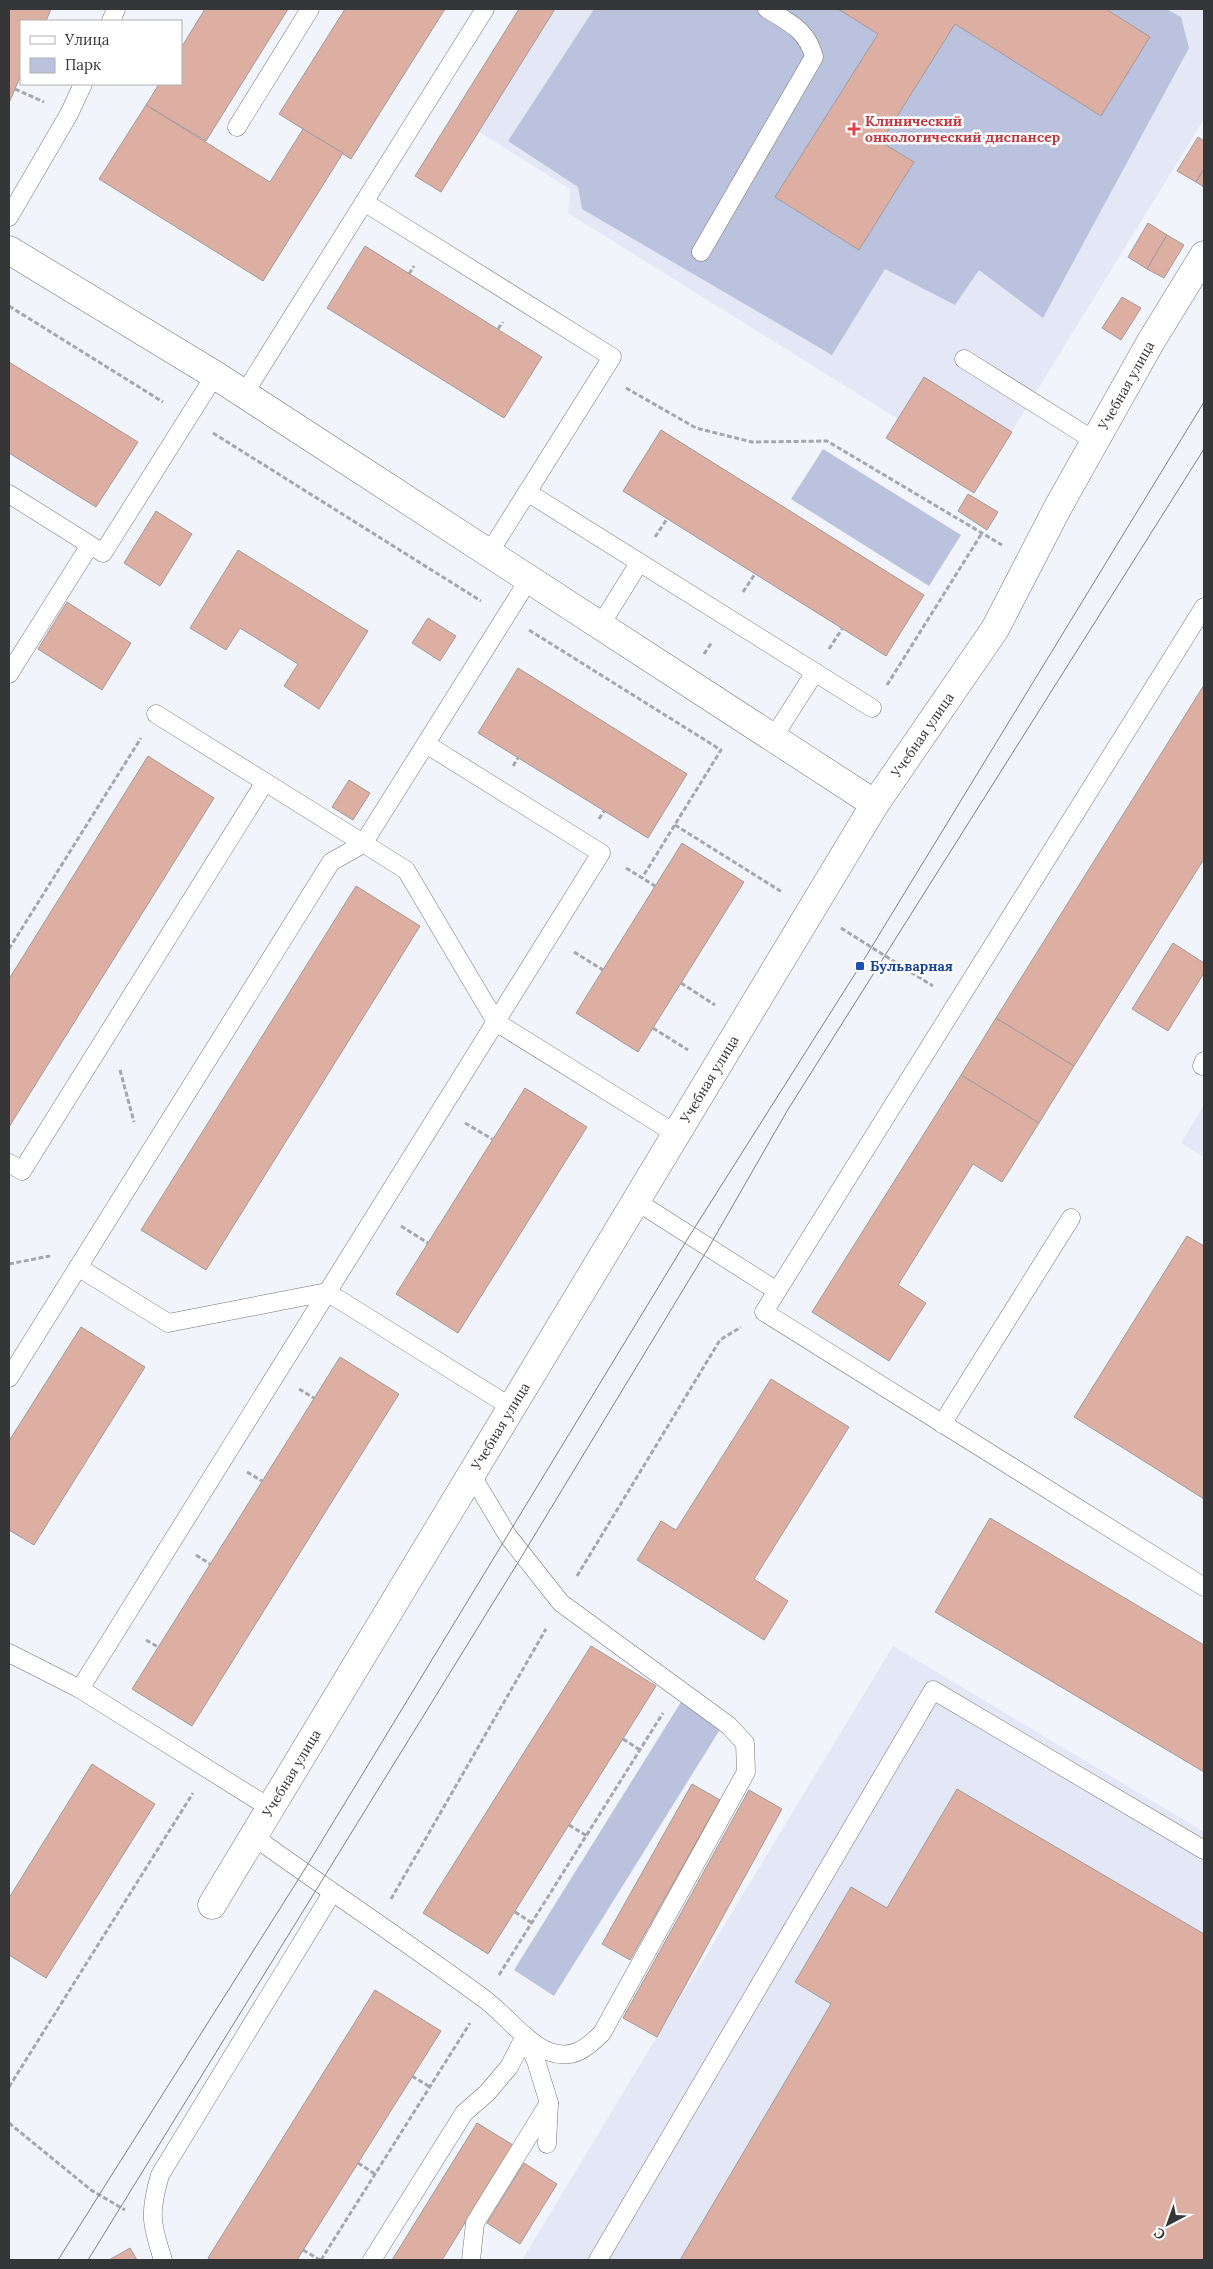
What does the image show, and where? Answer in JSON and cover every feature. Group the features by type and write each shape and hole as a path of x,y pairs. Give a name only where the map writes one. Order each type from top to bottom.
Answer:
{"street":[{"path":"9,250 215,375 875,804"},
{"name":"Учебная улица","path":"212,1905 875,804 995,629 1095,441 1150,343 1204,254"}],"lane":[{"path":"237,127 310,9"},
{"path":"244,394 485,9"},
{"path":"701,252 814,57 810,43 800,30 767,9"},
{"path":"9,218 69,114 83,85"},
{"path":"364,202 612,357 489,553"},
{"path":"964,359 1095,441"},
{"path":"9,494 103,553 215,375"},
{"path":"527,492 872,708"},
{"path":"9,674 90,544"},
{"path":"600,626 640,563"},
{"path":"9,1378 331,862 363,844 529,579"},
{"path":"1204,607 764,1312 1204,1587"},
{"path":"773,738 815,672"},
{"path":"156,714 406,870 496,1022 676,1134"},
{"path":"80,1689 601,853 426,744"},
{"path":"9,1163 22,1171 265,782"},
{"path":"636,1201 778,1291"},
{"path":"942,1424 1071,1218"},
{"path":"78,1267 168,1323 327,1292 511,1407"},
{"path":"253,1836 484,1999 525,2036 549,2052 566,2056 584,2050 602,2033 746,1772 745,1743 728,1725 679,1687 561,1603 508,1536 471,1474"},
{"path":"9,1653 80,1689 270,1808"},
{"path":"598,2260 932,1690 1204,1850"},
{"path":"163,2260 153,2228 152,2203 160,2175 332,1893"},
{"path":"525,2036 536,2061 549,2103 547,2144"},
{"path":"372,2260 464,2114 487,2093 509,2067 525,2036"},
{"path":"471,2260 475,2223 549,2103"}],"path":[{"path":"9,306 721,750 642,878"},
{"path":"601,374 696,428 752,442 827,441 1030,563"},
{"path":"872,708 982,533"},
{"path":"687,682 727,618"},
{"path":"9,950 156,714"},
{"path":"601,853 655,886"},
{"path":"549,937 603,970"},
{"path":"681,983 701,996"},
{"path":"653,1028 673,1040"},
{"path":"110,1030 144,1162"},
{"path":"9,1264 49,1256 62,1258 78,1267"},
{"path":"377,1923 561,1603 720,1340 764,1312"},
{"path":"304,2250 321,2260 679,1687"},
{"path":"623,1739 640,1750"},
{"path":"9,2087 208,1769"},
{"path":"569,1825 586,1836"},
{"path":"515,1912 532,1923"},
{"path":"412,2076 430,2087"},
{"path":"9,2123 91,2190"},
{"path":"358,2163 375,2174"}],"shaded area":[{"path":"519,9 1204,9 1204,119 974,493 886,438 898,419 568,213 570,189 452,115"},
{"path":"1204,1105 1204,1157 1181,1143"},
{"path":"893,1646 1204,1832 1204,2260 522,2260"}],"green space":[{"path":"594,9 1166,9 1181,17 1189,48 1043,318 979,270 955,305 885,269 832,355 582,209 578,187 508,141"},
{"path":"823,449 961,535 929,586 791,499"},
{"path":"681,1702 721,1728 554,1996 514,1970"}],"building":[{"path":"9,9 51,9 46,20 20,20 20,77 9,103"},
{"path":"205,9 288,9 206,141 146,105 158,85 182,85 182,46"},
{"path":"345,9 445,9 351,159 279,114"},
{"path":"519,9 555,9 441,192 415,176"},
{"name":"Клинический онкологический диспансер","path":"838,9 1106,9 1150,37 1101,116 955,24 881,142 914,162 859,250 775,197 878,34"},
{"path":"146,105 270,182 303,129 343,153 263,281 99,179"},
{"path":"1198,137 1204,141 1204,169 1196,182 1177,171"},
{"path":"1204,169 1204,187 1196,182"},
{"path":"1148,223 1167,235 1147,269 1128,257"},
{"path":"1167,235 1184,245 1164,278 1147,269"},
{"path":"365,246 542,357 504,418 327,308"},
{"path":"1122,297 1141,308 1121,340 1102,328"},
{"path":"9,362 138,442 96,507 9,453"},
{"path":"924,377 1012,432 974,493 886,438"},
{"path":"661,430 924,595 886,656 623,491"},
{"path":"968,494 998,512 987,530 958,511"},
{"path":"156,511 192,534 160,586 124,563"},
{"path":"238,550 368,631 319,709 284,686 298,664 240,628 226,650 190,628"},
{"path":"67,602 131,643 102,690 38,649"},
{"path":"428,618 456,636 440,661 412,643"},
{"path":"518,668 687,774 648,838 478,733"},
{"path":"1204,685 1204,859 1074,1066 996,1018"},
{"path":"148,756 214,798 9,1127 9,979"},
{"path":"349,780 370,793 353,820 332,807"},
{"path":"682,843 744,882 638,1052 576,1013"},
{"path":"356,886 420,926 206,1270 141,1230"},
{"path":"1173,943 1204,963 1204,973 1168,1031 1132,1009"},
{"path":"996,1018 1074,1066 1039,1123 961,1075"},
{"path":"961,1075 1039,1123 1002,1182 973,1164 898,1285 926,1303 889,1361 812,1312"},
{"path":"525,1088 587,1127 458,1333 396,1294"},
{"path":"1187,1236 1204,1246 1204,1499 1074,1417"},
{"path":"81,1327 145,1367 34,1545 9,1530 9,1441"},
{"path":"340,1357 399,1394 192,1726 132,1689"},
{"path":"771,1379 849,1427 754,1579 788,1601 764,1640 637,1560 661,1521 676,1530"},
{"path":"990,1518 1204,1645 1204,1772 935,1612"},
{"path":"591,1646 656,1686 488,1954 423,1913"},
{"path":"92,1764 155,1804 46,1978 9,1955 9,1898"},
{"path":"692,1784 720,1800 630,1960 602,1944"},
{"path":"957,1789 1204,1934 1204,2260 680,2260 831,2004 795,1982 851,1887 887,1908"},
{"path":"749,1790 782,1809 657,2037 623,2018"},
{"path":"375,1990 441,2031 297,2260 211,2260 208,2258"},
{"path":"477,2123 513,2145 442,2260 392,2260"},
{"path":"524,2163 557,2184 520,2244 487,2223"},
{"path":"130,2248 137,2260 109,2260"}],"tram line":[{"path":"58,2260 303,1872 690,1235 860,966 1204,402"},
{"path":"88,2260 522,1556 709,1247 787,1111 1204,449"}],"place":[{"name":"Клинический онкологический диспансер","path":"854,129"},
{"name":"Бульварная","path":"860,966"}]}
